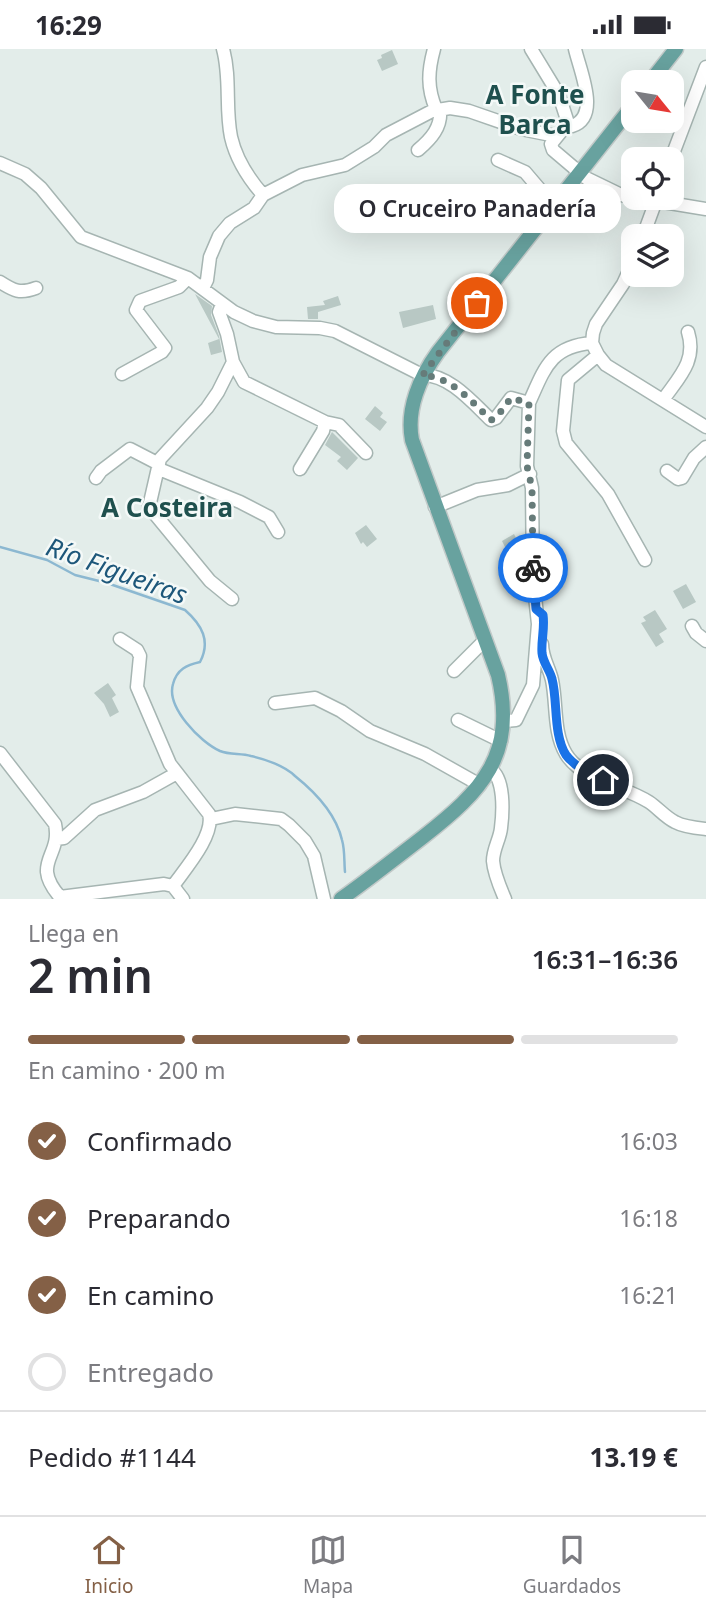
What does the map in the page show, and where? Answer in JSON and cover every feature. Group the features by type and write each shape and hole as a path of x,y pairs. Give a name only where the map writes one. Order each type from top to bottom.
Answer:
{"main road":[{"path":"659,70 676,49"},
{"path":"341,899 450,817 472,796 490,769 501,741 504,721 501,688 417,458 411,433 412,414 422,376 438,352 621,121"}],"street":[{"path":"223,49 228,78 231,137 241,164 263,195"},
{"path":"418,150 432,138 440,120 428,77 434,49"},
{"path":"531,49 559,95 568,123 572,126 581,124 586,118 588,104 575,49"},
{"path":"676,147 706,68"},
{"path":"203,288 207,280 210,257 219,236 230,223 254,208 263,195 302,175 345,165 374,147 386,135 438,109 469,111 521,129 556,136"},
{"path":"568,123 551,144 553,150 580,173 621,195"},
{"path":"498,160 525,172 554,206"},
{"path":"0,163 25,174 41,188 81,237 188,278 234,312 264,325 335,331 422,376 432,375 449,384 491,420 496,418 511,398 529,403"},
{"path":"684,205 706,209"},
{"path":"121,374 165,348 136,310 140,301 179,287 188,278"},
{"path":"0,282 15,292 36,288"},
{"path":"621,287 596,324 595,349 606,365 706,427"},
{"path":"222,304 219,312 233,362 244,382 287,405 325,422 339,425 366,453"},
{"path":"663,400 691,355 692,345 688,332"},
{"path":"504,721 516,720 533,685 538,624 530,474 527,466 529,403 539,377 556,355 580,344 595,349"},
{"path":"595,349 565,386 564,437 575,456 608,494 645,560"},
{"path":"232,599 210,581 152,512 149,503 160,459 213,400 233,362"},
{"path":"300,469 323,431 325,422"},
{"path":"667,471 678,479 682,478 694,458 706,447"},
{"path":"96,478 130,449 159,466 269,517 278,532"},
{"path":"435,507 477,490 509,485 530,474"},
{"path":"536,609 543,615 545,626 542,652 551,676 555,711 566,755 587,772 652,803 676,823 706,829"},
{"path":"692,626 706,641"},
{"path":"120,639 137,650 137,687 170,764 211,819 204,840 173,886"},
{"path":"454,671 485,641"},
{"path":"275,703 315,698 370,731 425,754 480,785"},
{"path":"458,720 501,741"},
{"path":"0,753 55,824 56,839 47,860 46,873 49,884 59,898 164,884 173,886 183,899"},
{"path":"490,769 495,772 499,781 501,797 501,829 493,862 505,899"},
{"path":"56,839 64,838 94,810 143,792 177,773"},
{"path":"211,819 235,814 281,819 305,841 314,856 324,899"}],"building":[{"path":"392,50 398,64 382,71 377,60"},
{"path":"195,294 212,306 211,315 219,336 222,352 211,355 208,343 219,339"},
{"path":"338,296 341,305 318,312 318,319 308,319 307,307 325,305 323,301"},
{"path":"433,305 436,319 403,328 399,312"},
{"path":"375,406 383,413 380,417 387,422 380,431 365,419"},
{"path":"332,432 358,458 347,470 337,461 341,457 325,445"},
{"path":"366,525 377,539 367,547 363,542 361,544 355,533"},
{"path":"514,534 522,550 510,557 502,541"},
{"path":"686,584 696,602 683,609 673,591"},
{"path":"655,610 667,629 659,634 664,642 656,647 641,623 646,621 643,617"},
{"path":"108,683 116,695 112,698 119,712 110,717 104,704 94,693"}],"waterway":[{"name":"Río Figueiras","path":"0,547 47,560 75,575 185,610 196,621 205,640 200,662 183,668 173,684 175,703 186,723 203,740 220,751 274,763 291,772 310,789 324,804 339,830 344,848 345,872"}],"way so far":[{"path":"477,303 422,376 432,375 449,384 491,420 496,418 511,398 529,403 527,466 532,488 533,568"}],"place":[{"name":"O Cruceiro Panadería","path":"477,303"}],"district":[{"name":"A Fonte Barca","path":"535,108"},
{"name":"A Costeira","path":"167,507"}],"route":[{"path":"533,568 536,609 543,615 545,626 542,652 554,688 555,711 562,746 566,755 577,766 603,780"}]}
